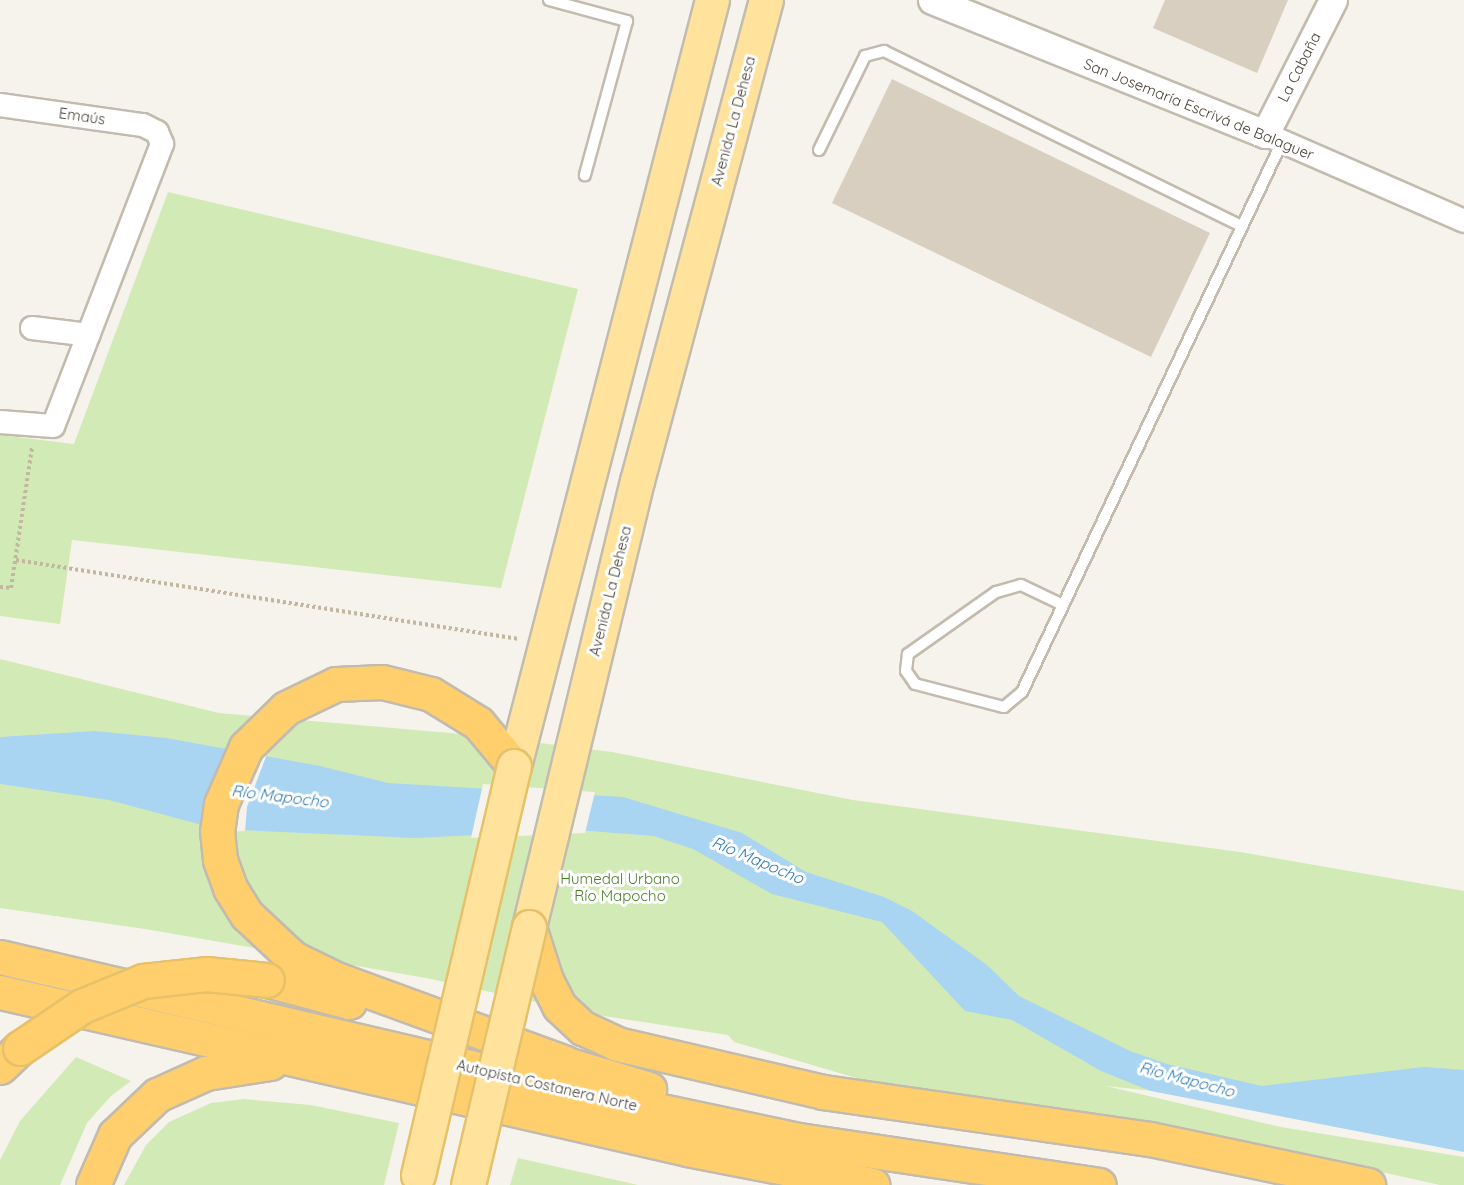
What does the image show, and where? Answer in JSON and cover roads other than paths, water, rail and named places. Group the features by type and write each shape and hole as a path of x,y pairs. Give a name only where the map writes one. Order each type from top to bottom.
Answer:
{"highway":[{"path":"514,766 478,723 430,694 382,682 353,681 320,689 271,720 246,747 224,788 217,831 225,874 247,915 277,947 336,979 565,1063"},
{"path":"529,927 551,993 583,1028 617,1044 760,1079 885,1102 1150,1139 1368,1185"},
{"name":"Autopista Costanera Norte","path":"0,957 628,1104 799,1140 1099,1185"},
{"path":"10,1057 82,1006 143,981 206,974 267,980 565,1063 741,1117 799,1140"},
{"path":"0,992 292,1061 716,1156 873,1185"},
{"path":"93,1185 115,1135 157,1095 206,1073 292,1061"}],"main road":[{"path":"416,1180 530,698 712,0"},
{"path":"763,12 781,0"},
{"name":"Avenida La Dehesa","path":"468,1185 580,710 645,448 763,12"}],"street":[{"name":"San Josemaría Escrivá de Balaguer","path":"932,0 1273,138 1464,221"},
{"name":"La Cabaña","path":"1273,138 1333,0"},
{"name":"Emaús","path":"1,110 143,125 160,136 158,157 88,335"},
{"path":"0,422 44,426 88,335 32,328"}],"lane":[{"path":"549,0 627,21 585,176"},
{"path":"819,150 865,56 884,51 1241,226"},
{"path":"1063,605 1021,585 996,592 908,654 906,671 915,684 1004,707 1022,692 1063,605 1241,226 1273,138"}],"water":[{"name":"Río Mapocho","path":"95,731 166,738 320,766 388,783 623,797 742,833 806,872 884,897 912,911 987,965 1019,996 1130,1051 1167,1064 1262,1086 1424,1067 1464,1070 1464,1152 1151,1091 1101,1071 1012,1020 965,1011 882,922 772,894 693,849 654,836 578,830 416,838 217,829 109,800 0,784 0,737"}],"park label":[{"name":"Humedal Urbano Río Mapocho","path":"620,886"}]}
